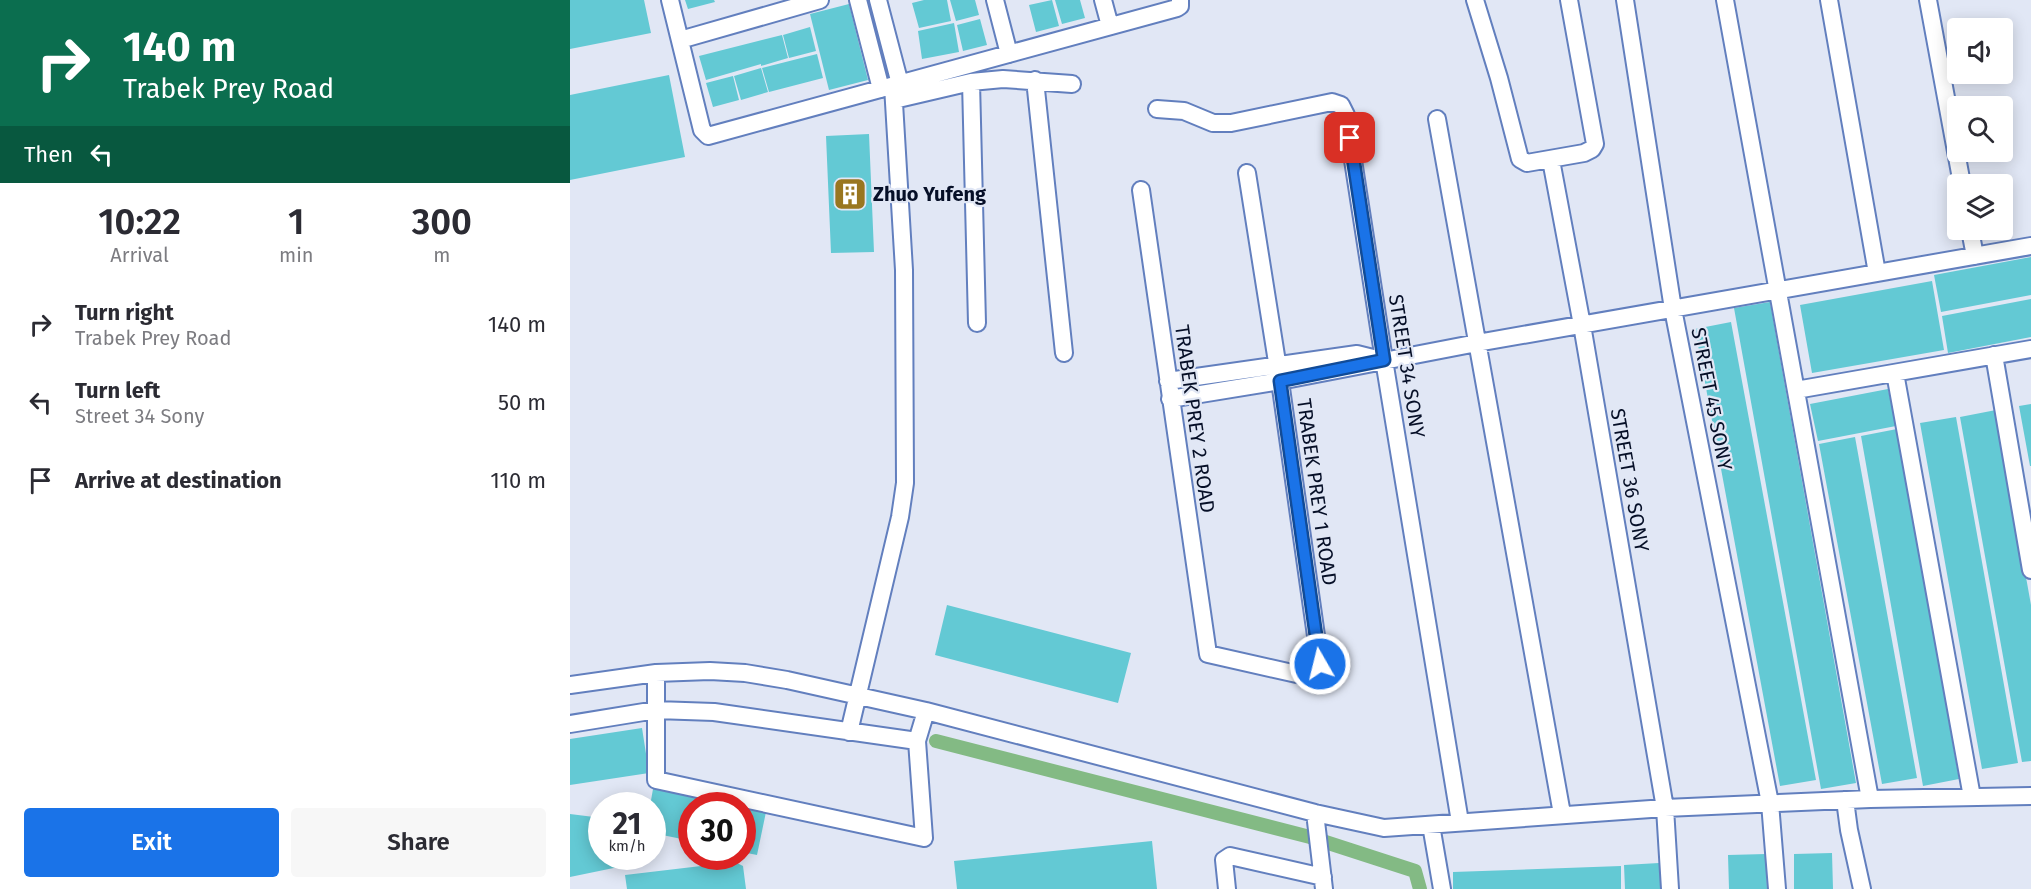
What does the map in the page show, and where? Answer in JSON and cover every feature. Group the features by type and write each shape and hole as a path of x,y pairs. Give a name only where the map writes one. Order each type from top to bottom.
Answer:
{"street":[{"path":"670,0 702,130 708,136 892,90 1009,54 1177,8 1180,6 1180,0"},
{"path":"680,40 820,0"},
{"path":"858,0 892,90"},
{"path":"849,732 900,517 905,483 904,270 892,90 878,0"},
{"path":"995,0 1009,54"},
{"path":"1103,0 1110,26"},
{"path":"1475,0 1499,78 1520,159 1527,162 1584,153 1592,149 1595,144 1569,0"},
{"name":"STREET 45 SONY","path":"1625,0 1673,309 1770,803 1777,889"},
{"path":"1725,0 1870,799"},
{"path":"1829,0 1877,273"},
{"path":"1928,0 1960,174"},
{"path":"892,90 1003,79 1072,84"},
{"path":"1035,80 1064,353"},
{"path":"971,82 977,323"},
{"name":"STREET 34 SONY","path":"1157,109 1184,111 1213,123 1231,123 1332,102 1341,105 1346,115 1460,822"},
{"path":"1437,119 1562,814"},
{"name":"STREET 36 SONY","path":"1551,160 1582,325 1665,808 1670,889"},
{"name":"TRABEK PREY 1 ROAD","path":"1208,654 1311,677 1320,664 1279,373 1247,173"},
{"name":"TRABEK PREY 2 ROAD","path":"1141,190 1208,654"},
{"path":"1972,240 1975,256"},
{"path":"1170,399 1357,354 1384,360 2031,246"},
{"path":"1796,390 2031,349"},
{"path":"1994,355 2031,570"},
{"path":"1168,381 1279,373"},
{"path":"1895,373 1972,796"},
{"path":"570,685 656,673 710,671 744,673 926,711 1316,819 1384,828 1665,808 1870,799 2031,796"},
{"path":"656,673 656,780 924,838 917,741 926,711"},
{"path":"570,724 656,710 714,712 917,741"},
{"path":"1845,800 1862,889"},
{"path":"1227,889 1224,860 1230,856 1323,878 1316,819"},
{"path":"1431,825 1442,889"}],"building":[{"path":"570,0 644,0 651,33 570,49"},
{"path":"685,0 714,0 715,2 688,9"},
{"path":"924,0 947,0 951,21 919,28 912,3"},
{"path":"950,0 975,0 979,15 956,21"},
{"path":"1052,0 1059,26 1036,32 1029,5"},
{"path":"1055,0 1080,0 1085,18 1062,24"},
{"path":"849,4 868,80 829,90 810,14"},
{"path":"980,19 987,45 963,51 957,25"},
{"path":"954,23 959,52 922,59 918,31"},
{"path":"810,27 816,51 789,58 783,35"},
{"path":"782,35 788,58 706,80 699,56"},
{"path":"817,54 823,78 769,92 762,68"},
{"path":"761,68 768,92 741,100 734,76"},
{"path":"669,75 685,157 570,180 570,95"},
{"path":"733,76 739,100 713,107 706,83"},
{"name":"Zhuo Yufeng","path":"869,134 874,252 831,253 826,136"},
{"path":"2031,257 2031,295 1941,312 1934,275"},
{"path":"1932,281 1944,350 1812,373 1800,305"},
{"path":"2031,299 2031,337 1948,353 1942,316"},
{"path":"1770,302 1856,783 1821,789 1734,308"},
{"path":"1731,322 1816,780 1780,786 1695,329"},
{"path":"1888,389 1896,426 1818,441 1810,404"},
{"path":"2031,404 2031,466 2030,466 2019,406"},
{"path":"1996,410 2031,605 2031,761 2022,762 1960,417"},
{"path":"1956,417 2018,763 1982,769 1920,423"},
{"path":"1897,429 1959,779 1923,786 1861,436"},
{"path":"1855,437 1917,778 1882,784 1819,444"},
{"path":"947,605 1131,653 1118,703 935,655"},
{"path":"642,728 649,773 570,785 570,739"},
{"path":"653,789 678,794 678,838 666,836 666,792 652,792"},
{"path":"756,810 766,812 756,855"},
{"path":"570,814 588,816 588,870 604,870 570,877"},
{"path":"1152,841 1157,889 957,889 954,861"},
{"path":"1832,853 1833,889 1794,889 1794,854"},
{"path":"1766,854 1767,889 1729,889 1728,855"},
{"path":"1659,863 1661,889 1625,889 1624,865"},
{"path":"1621,866 1621,889 1453,889 1453,872"},
{"path":"678,869 744,870 746,889 627,889 625,875"}],"waterway":[{"path":"936,741 1310,837 1415,871 1420,889"}],"place":[{"name":"Zhuo Yufeng","path":"850,194"}],"route":[{"path":"1320,664 1280,381 1384,360 1350,138"}]}
